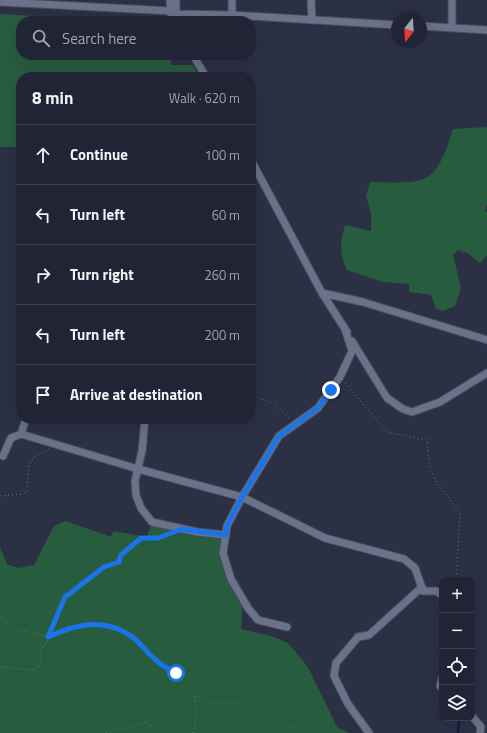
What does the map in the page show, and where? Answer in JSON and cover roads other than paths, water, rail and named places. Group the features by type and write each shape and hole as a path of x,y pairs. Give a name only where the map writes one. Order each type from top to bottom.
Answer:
{"street":[{"path":"170,0 173,16"},
{"path":"173,16 176,0"},
{"path":"232,0 232,15"},
{"path":"311,0 312,20"},
{"path":"452,0 452,28"},
{"path":"0,2 82,3 166,16"},
{"path":"202,16 248,16"},
{"path":"256,16 391,25"},
{"path":"427,26 487,30"},
{"path":"196,60 203,72"},
{"path":"256,169 322,294 387,398 403,409 412,412 440,402 487,372"},
{"path":"322,294 363,302 487,340"},
{"path":"287,627 258,620 248,608 231,579 223,553 227,526 242,497 279,436 318,408 340,377 352,351 345,329"},
{"path":"21,434 24,424"},
{"path":"145,424 142,452 134,488 141,508 152,522 182,529 226,535"},
{"path":"3,456 11,438 21,434 138,469 242,497 326,538 404,559 415,568 423,591 436,591 439,593"},
{"path":"369,733 348,704 334,676 336,663 358,637 369,635 422,587"},
{"path":"475,720 481,727 480,733"}],"waterway":[{"path":"458,733 459,721"}]}
